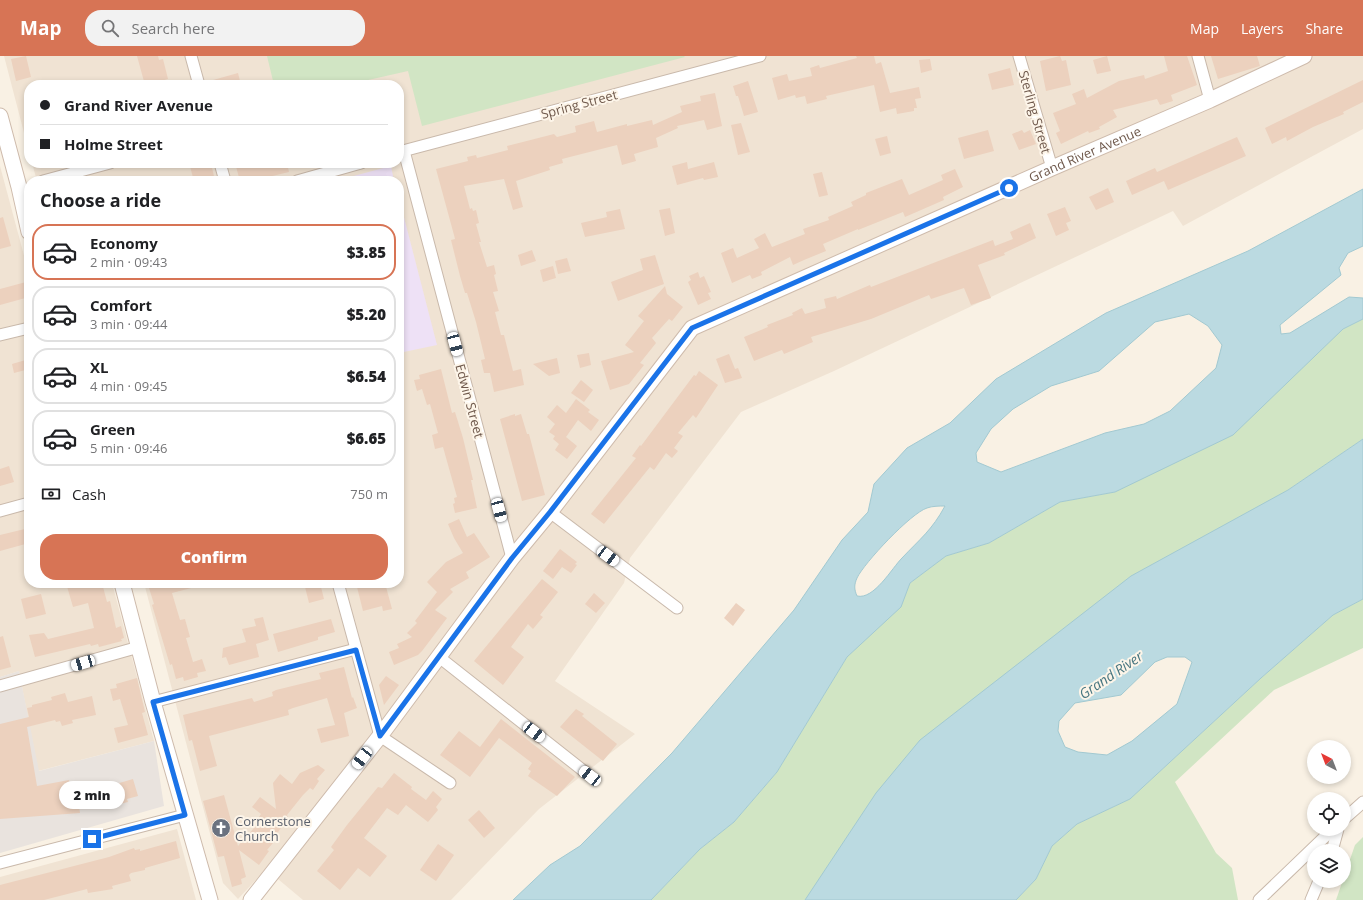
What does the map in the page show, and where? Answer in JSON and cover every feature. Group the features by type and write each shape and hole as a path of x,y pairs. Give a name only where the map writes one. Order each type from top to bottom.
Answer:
{"street":[{"path":"191,56 198,80"},
{"name":"Spring Street","path":"404,151 760,56"},
{"name":"Sterling Street","path":"1019,56 1052,168"},
{"path":"1198,56 1210,100"},
{"name":"Grand River Avenue","path":"251,900 380,736 512,558 550,512 692,328 1052,168 1210,100 1304,56"},
{"path":"0,116 24,186"},
{"name":"Edwin Street","path":"404,163 512,558"},
{"path":"62,176 91,168"},
{"path":"315,176 343,168"},
{"path":"0,335 24,329"},
{"path":"0,510 24,504"},
{"path":"550,512 677,608"},
{"path":"123,588 153,702 210,900"},
{"path":"339,588 380,736 450,783"},
{"path":"0,686 139,647"},
{"path":"153,702 356,650"},
{"path":"439,657 590,776"},
{"path":"1351,813 1363,802"},
{"path":"0,863 185,815"},
{"path":"1259,900 1326,836"},
{"path":"1312,900 1316,888"}],"shaded area":[{"path":"4,56 1363,56 1363,129 1183,226 1173,211 834,371 741,412 630,558 624,583 555,681 635,734 539,809 451,900 303,900 266,869 238,899 223,883 145,588 404,588 404,176 36,176 33,168 404,168 404,80 24,80 24,133"},
{"path":"0,166 24,255 24,588 113,588 154,741 38,771 19,671 0,677"},
{"path":"384,168 391,168 393,176 354,176"},
{"path":"404,217 437,345 404,352"},
{"path":"19,671 39,771 154,741 164,806 0,853 0,677"},
{"path":"177,829 196,900 0,900 0,877"}],"green space":[{"path":"267,56 685,57 422,126 408,71 368,80 273,80"},
{"path":"1363,319 1363,439 1288,490 805,900 651,900 700,849 734,822 777,772 847,657 900,607 910,583 946,556 989,543 1060,502 1115,492 1343,329"},
{"path":"1363,599 1363,648 1274,690 1175,782 1216,853 1232,868 1238,900 1016,900 1036,879 1052,846 1077,824 1130,799 1261,678 1333,615"},
{"path":"1363,837 1363,900 1336,900 1340,888 1351,888 1351,857 1355,845"}],"water":[{"path":"1363,189 1363,246 1348,253 1339,268 1341,275 1280,325 1281,334 1290,333 1349,297 1363,298 1363,319 1343,329 1233,435 1115,492 1060,502 989,543 946,556 910,583 901,607 847,657 777,772 734,822 700,849 651,900 513,900 550,865 580,846 672,753 794,610 842,540 868,512 874,484 907,448 950,423 996,379 1106,313 1248,251","holes":["1189,314 1208,326 1222,345 1216,368 1170,411 1144,424 1105,433 1001,472 977,462 976,453 991,429 1013,409 1051,386 1099,371 1155,322","945,506 930,528 882,582 870,593 863,596 857,596 855,591 855,583 857,578 869,561 889,539 910,519 920,512 929,507"]},
{"name":"Grand River","path":"1363,439 1363,599 1333,615 1261,678 1130,799 1077,824 1052,846 1036,879 1016,900 805,900 876,793 920,740 1131,576 1288,490","holes":["1167,657 1185,657 1192,662 1177,704 1132,741 1107,755 1078,752 1065,747 1058,731 1059,721 1075,703 1121,695 1155,662"]}],"building":[{"path":"26,56 31,77 16,81 11,59"},
{"path":"137,56 158,56 159,60 163,59 168,79 144,80"},
{"path":"856,56 874,56 876,64 881,62 890,93 919,87 921,98 915,99 917,108 914,108 914,111 897,114 896,108 880,112 874,85 826,96 827,99 807,104 805,96 796,98 795,95 778,100 772,78 787,74 789,81 812,76 810,68 819,65 820,68 857,58"},
{"path":"1060,56 1062,61 1066,60 1071,85 1046,91 1040,61"},
{"path":"1107,56 1111,71 1097,74 1093,60"},
{"path":"1164,56 1187,56 1197,85 1171,95 1173,101 1160,105 1157,99 1113,110 1117,117 1099,127 1100,129 1089,133 1088,131 1061,144 1056,133 1060,131 1053,113 1076,104 1072,94 1084,89 1087,98 1119,81 1144,75 1145,79 1168,71"},
{"path":"1211,56 1257,56 1260,66 1218,79"},
{"path":"930,59 932,70 921,73 919,60"},
{"path":"1010,68 1014,85 992,90 988,74"},
{"path":"238,73 240,80 213,80"},
{"path":"1363,80 1363,102 1343,112 1344,114 1313,127 1287,141 1286,137 1272,144 1265,128"},
{"path":"748,81 758,112 744,116 738,96 736,96 733,86"},
{"path":"715,93 722,126 707,130 704,120 677,126 678,128 656,138 658,147 634,154 636,161 622,165 617,145 562,159 563,163 549,167 550,170 516,181 523,207 513,210 504,179 464,186 470,209 472,208 473,211 476,210 479,223 476,224 481,242 479,242 487,267 494,265 496,274 494,275 498,291 493,292 499,311 495,312 501,335 504,335 513,371 521,369 524,385 494,392 490,373 484,373 481,360 485,359 476,322 460,276 451,240 455,239 436,169 468,161 467,157 476,155 477,158 508,150 507,146 554,134 557,137 576,132 575,126 594,121 597,132 627,124 627,126 652,120 653,125 682,112 680,106 701,101 700,96"},
{"path":"741,123 750,152 738,155 731,125"},
{"path":"988,130 994,151 964,159 958,138"},
{"path":"1022,130 1024,133 1030,130 1036,144 1019,150 1012,134"},
{"path":"887,136 891,153 880,156 875,139"},
{"path":"1237,137 1246,156 1168,190 1164,181 1132,195 1126,181 1155,168 1157,172"},
{"path":"687,162 688,169 714,162 718,177 704,180 703,178 677,185 672,166"},
{"path":"190,168 212,168 214,176 193,176"},
{"path":"236,168 288,168 289,172 272,176 239,176"},
{"path":"955,169 963,187 943,197 944,200 905,217 903,212 823,244 826,251 793,265 790,257 761,272 762,275 752,279 750,275 732,283 721,253 733,248 737,258 759,248 754,239 765,233 772,247 805,234 803,229 829,220 828,217 853,206 851,202 866,195 866,193 902,179 909,195 943,180 941,175"},
{"path":"822,172 828,195 819,197 813,174"},
{"path":"1108,188 1114,202 1096,210 1089,197"},
{"path":"1065,207 1071,221 1066,223 1069,230 1056,236 1047,214"},
{"path":"670,208 675,233 665,236 659,210"},
{"path":"620,209 625,229 585,237 581,223 607,217 606,212"},
{"path":"3,217 11,246 0,249 0,218"},
{"path":"1030,223 1036,238 1004,253 1005,255 978,265 991,298 971,305 964,288 931,299 929,295 871,319 811,337 813,342 784,354 782,350 754,361 744,337 768,327 767,325 793,315 792,313 802,308 805,314 826,308 824,299 836,296 837,299 870,285 871,287 993,240 995,246 1013,239 1010,232"},
{"path":"532,250 536,261 521,266 518,255"},
{"path":"655,255 664,284 618,301 611,282 643,270 640,259"},
{"path":"567,258 571,271 558,274 555,261"},
{"path":"553,266 556,278 543,282 540,270"},
{"path":"698,272 700,278 704,276 711,292 708,293 711,299 698,305 688,282 691,280 689,276"},
{"path":"24,283 24,298 0,305 0,289"},
{"path":"665,286 667,294 683,307 672,321 669,319 652,338 656,343 640,363 644,365 629,384 610,390 601,361 634,352 625,345 644,321 638,316"},
{"path":"589,353 591,365 580,368 577,355"},
{"path":"729,354 735,369 738,368 742,378 725,383 716,359"},
{"path":"557,358 560,373 549,376 533,364"},
{"path":"24,360 24,370 14,373 12,364"},
{"path":"441,369 452,413 455,412 463,438 473,480 471,480 477,508 455,513 453,504 455,503 454,498 457,497 443,447 435,449 432,435 438,433 430,404 427,405 422,389 417,391 414,380 420,379 419,375"},
{"path":"699,371 718,385 696,418 693,415 678,433 683,436 674,448 678,451 672,458 666,453 654,470 650,467 604,524 591,514 636,458 632,456 640,445 641,446 694,375 696,376"},
{"path":"581,380 593,390 584,402 571,393"},
{"path":"576,399 590,410 588,412 599,420 591,431 578,420 566,437 577,446 567,459 555,450 559,444 553,439 555,436 549,432 555,424 547,417 557,405 566,413"},
{"path":"515,414 515,416 521,414 527,434 529,434 545,495 522,501 500,419"},
{"path":"9,466 14,482 0,486 0,469"},
{"path":"459,519 467,537 474,533 490,557 466,572 469,578 450,589 453,592 435,610 447,618 422,651 418,655 394,665 389,652 399,648 397,644 412,637 407,633 417,623 415,621 437,592 427,582 446,562 463,553 448,524"},
{"path":"24,529 24,544 0,551 0,535"},
{"path":"560,549 577,562 575,564 577,565 571,573 562,567 553,579 543,571"},
{"path":"542,579 558,592 540,615 543,617 533,629 528,624 511,647 524,657 503,685 474,661"},
{"path":"67,588 103,588 107,602 110,601 116,628 121,626 124,638 121,639 122,641 99,647 98,644 91,646 90,644 35,657 29,635 44,633 48,639 94,628 88,603 73,607"},
{"path":"149,588 191,588 172,593 180,620 185,619 190,637 186,638 193,662 202,659 206,671 197,673 198,677 184,681 183,677 176,679 172,664 170,665 152,605 154,604"},
{"path":"305,588 321,588 324,599 309,603"},
{"path":"357,588 386,588 392,609 383,611 382,606 363,611"},
{"path":"594,593 605,603 596,613 585,604"},
{"path":"41,594 46,614 26,619 21,599"},
{"path":"736,603 745,610 733,626 724,618"},
{"path":"263,617 269,640 256,644 259,657 229,665 226,657 222,658 223,648 246,642 242,629 256,626 254,619"},
{"path":"331,619 335,632 318,637 318,640 278,652 273,634"},
{"path":"3,636 11,667 0,670 0,637"},
{"path":"344,667 352,698 353,697 357,708 344,713 349,736 321,743 317,729 335,725 327,698 288,710 289,715 209,736 217,766 200,771 192,740 189,741 183,715 252,698 254,702 273,696 272,692 276,690 321,679 319,673"},
{"path":"386,676 399,685 384,705 379,685"},
{"path":"137,678 145,712 142,713 148,735 118,743 114,728 128,725 120,699 113,701 110,689 117,688 116,684"},
{"path":"65,693 68,702 92,696 96,715 72,720 73,723 62,726 60,721 56,722 55,720 27,727 37,786 69,780 73,801 78,800 80,813 0,819 0,724 29,717 27,708 32,707 32,705 52,700 51,697"},
{"path":"576,709 584,714 582,716 617,744 603,761 560,727"},
{"path":"501,719 575,777 557,796 528,776 531,771 528,769 532,763 499,738 470,777 440,755 459,731 480,747"},
{"path":"318,765 325,770 317,779 319,781 313,790 310,788 303,795 287,815 288,818 276,835 278,837 267,850 269,851 259,865 239,850 246,877 241,879 242,884 232,887 224,856 218,857 203,801 224,795 238,846 262,819 259,817 261,814 252,807 260,797 276,809 273,783 280,774 292,784 300,773"},
{"path":"394,773 412,787 411,789 426,800 433,791 442,799 436,807 438,810 428,822 406,805 398,815 387,808 364,838 387,856 370,877 358,868 340,890 317,871 334,850 331,847 347,825 378,787 382,788"},
{"path":"133,779 138,796 127,799 128,802 99,809 94,793 110,789 109,786"},
{"path":"479,810 495,828 484,838 468,820"},
{"path":"176,841 180,858 145,868 145,870 131,873 129,875 131,881 112,886 113,889 88,893 87,889 44,900 0,900 0,885 109,857 134,848 135,850 140,849 140,851"},
{"path":"438,844 454,855 436,881 420,870"}],"place":[{"name":"Cornerstone Church","path":"221,828"}],"route":[{"path":"92,839 185,815 153,702 356,650 380,736 512,558 550,512 692,328 1009,188"}]}
